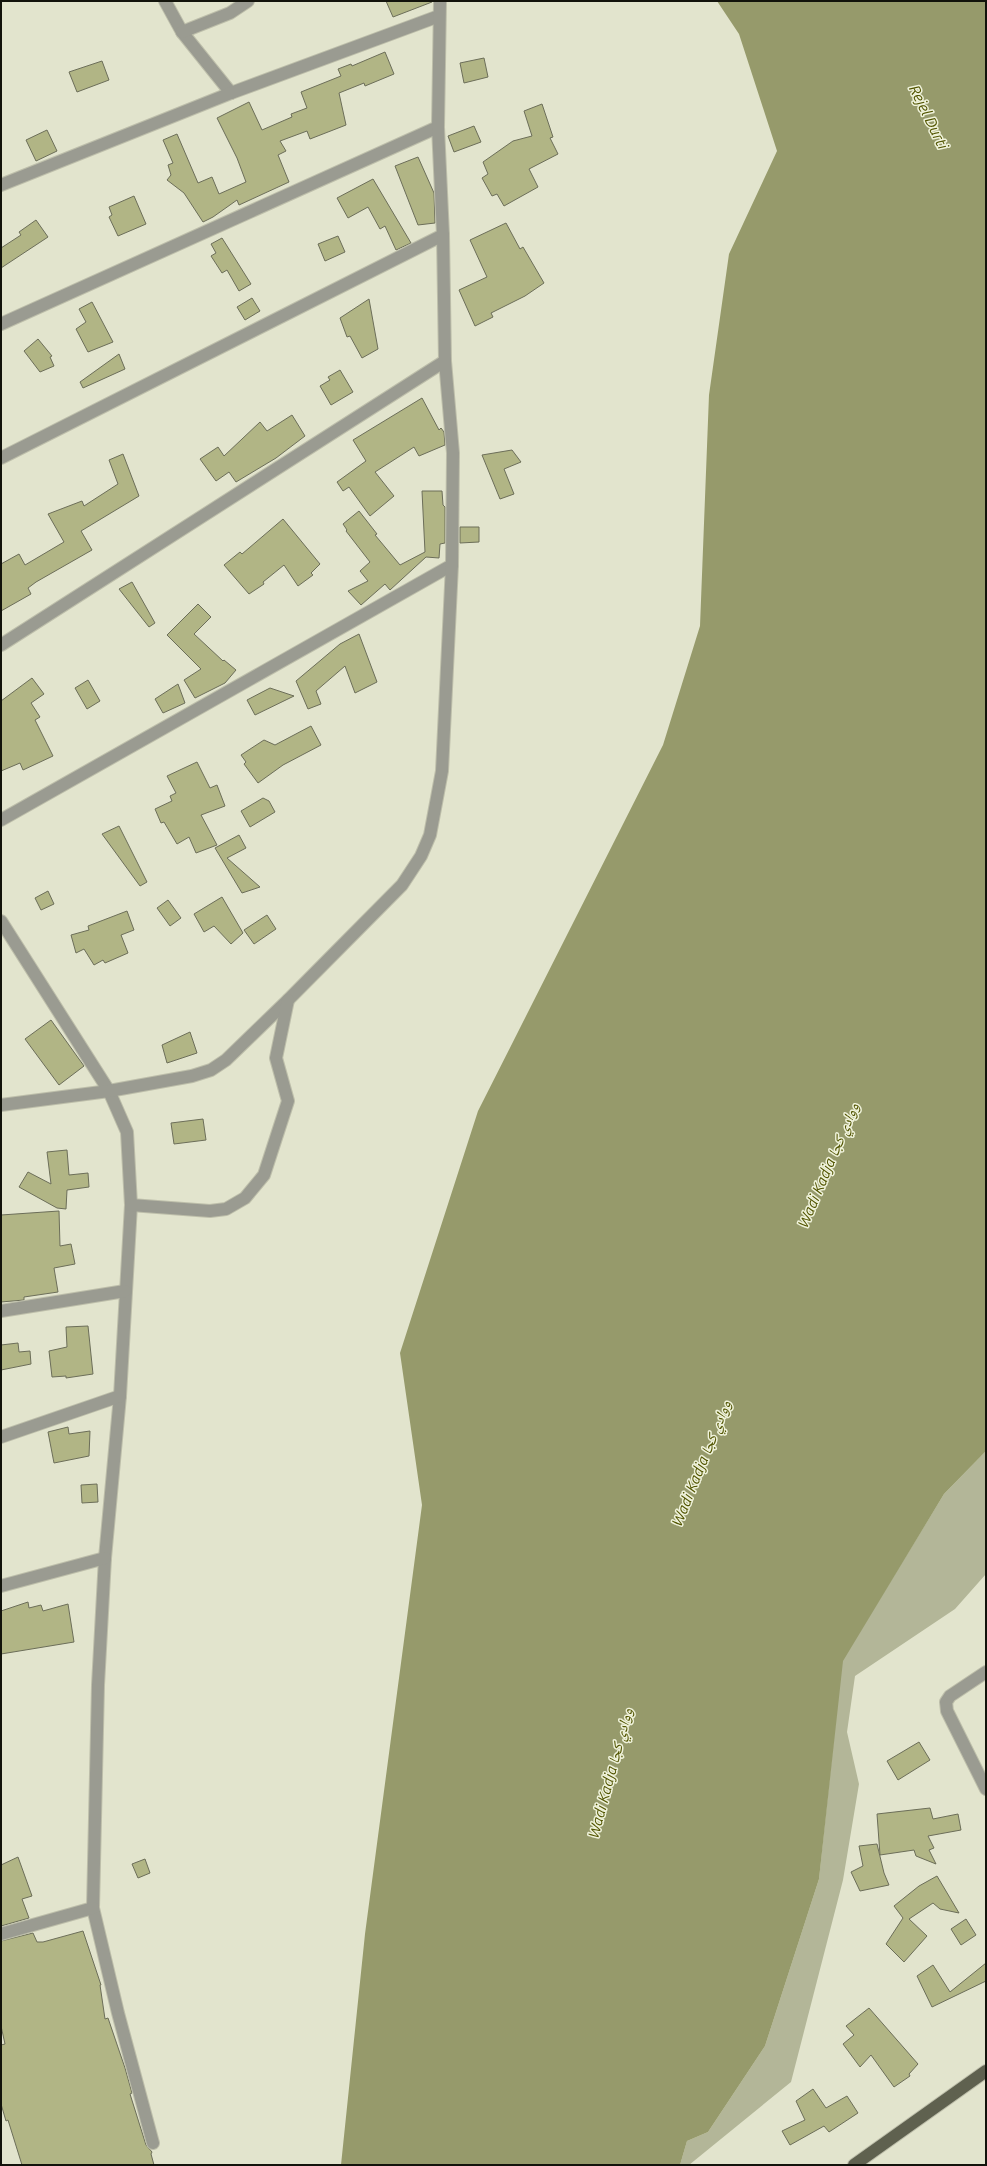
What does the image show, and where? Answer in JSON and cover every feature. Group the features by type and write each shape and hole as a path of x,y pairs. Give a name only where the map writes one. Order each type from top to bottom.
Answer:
{"main road":[{"path":"854,2165 986,2071"}],"street":[{"path":"165,1 182,32 231,93"},
{"path":"182,32 230,13 248,1"},
{"path":"1,1105 109,1091 192,1076 211,1070 226,1060 288,1000 402,885 421,856 430,834 442,771 452,565 453,453 445,361 443,236 438,127 440,1"},
{"path":"1,185 231,93 439,16"},
{"path":"1,324 438,127"},
{"path":"1,458 443,236"},
{"path":"1,645 445,361"},
{"path":"1,820 452,565"},
{"path":"1,921 109,1091 127,1132 131,1205 120,1396 105,1558 98,1685 93,1908 118,2014 153,2143"},
{"path":"131,1205 210,1212 226,1209 245,1198 264,1175 288,1101 276,1058 288,1000"},
{"path":"1,1312 125,1291"},
{"path":"1,1437 120,1396"},
{"path":"1,1586 105,1558"},
{"path":"986,1672 950,1696 946,1702 947,1712 986,1789"},
{"path":"1,1934 93,1908"}],"shaded area":[{"path":"986,1451 986,1574 955,1609 855,1676 847,1732 859,1784 843,1880 791,2082 689,2165 680,2165 687,2141 708,2132 765,2046 819,1879 842,1661 944,1494"}],"water":[{"path":"717,1 986,1 986,1451 944,1494 843,1661 819,1879 765,2046 708,2132 687,2141 680,2165 341,2165 365,1934 422,1505 400,1353 478,1111 663,745 700,626 709,395 729,254 777,151 739,34"}],"building":[{"path":"386,1 432,1 432,2 393,17"},
{"path":"385,52 394,74 365,86 364,83 339,93 346,125 310,139 307,131 280,141 286,151 278,155 289,182 239,205 237,200 213,217 203,222 184,193 167,180 171,175 168,165 173,163 163,140 177,134 198,183 212,177 219,194 246,182 237,158 217,118 249,102 262,130 292,117 291,114 307,108 301,92 341,76 338,69 351,64 352,66"},
{"path":"484,58 488,77 464,83 460,63"},
{"path":"102,61 109,80 77,92 69,72"},
{"path":"542,104 553,137 550,138 558,154 529,169 538,187 504,206 497,194 492,196 482,178 488,174 483,162 513,141 532,136 524,111"},
{"path":"474,126 481,142 454,152 448,136"},
{"path":"47,130 57,151 36,161 26,140"},
{"path":"418,157 434,193 435,223 418,225 395,166"},
{"path":"373,179 411,243 396,250 385,226 380,229 368,207 348,218 337,198"},
{"path":"134,196 146,224 118,236 109,217 112,215 109,207"},
{"path":"36,220 48,237 1,268 1,248 21,235 19,232"},
{"path":"506,223 520,249 523,247 544,283 525,296 491,313 493,317 475,326 459,290 487,277 470,240"},
{"path":"338,236 345,252 325,261 318,244"},
{"path":"222,238 251,284 239,291 227,270 222,273 211,256 216,253 211,244"},
{"path":"252,298 260,311 245,320 237,307"},
{"path":"369,299 378,349 362,358 350,336 347,337 340,318"},
{"path":"92,302 113,342 88,352 76,329 86,322 79,309"},
{"path":"38,339 52,356 50,357 54,366 40,372 24,351"},
{"path":"119,354 125,369 83,388 80,382"},
{"path":"340,370 353,392 331,405 320,386 330,380 328,377"},
{"path":"422,398 439,430 441,428 444,432 445,445 419,456 414,447 375,472 394,496 370,516 349,487 343,491 337,482 366,461 353,440"},
{"path":"292,415 305,436 276,458 236,482 229,472 216,481 200,459 218,447 224,456 260,422 267,431"},
{"path":"512,450 521,462 504,469 514,494 500,499 482,455"},
{"path":"123,454 139,496 81,531 92,550 36,582 28,588 31,594 1,611 1,564 19,554 25,565 64,542 48,514 82,501 84,506 118,484 109,460"},
{"path":"422,491 442,491 443,505 445,507 445,543 440,544 439,558 426,557 390,590 385,584 361,605 348,591 368,581 360,571 370,562 346,531 347,530 343,524 359,511 377,534 375,535 400,565 425,552"},
{"path":"283,519 320,564 311,573 313,575 298,586 284,565 263,582 264,584 249,594 224,565 240,552 242,554"},
{"path":"460,527 479,527 479,542 460,543"},
{"path":"132,582 155,623 149,627 119,589"},
{"path":"198,604 211,617 194,634 223,661 224,660 236,670 225,683 195,698 184,680 201,669 167,635"},
{"path":"359,634 377,682 355,693 345,666 316,691 321,704 308,709 296,681 340,644"},
{"path":"32,678 44,694 31,703 40,717 35,720 53,756 23,770 20,763 1,771 1,701"},
{"path":"88,680 100,701 87,709 75,688"},
{"path":"178,684 185,703 163,713 155,699"},
{"path":"270,688 294,696 255,715 247,700"},
{"path":"311,726 321,745 283,765 258,783 244,764 246,762 241,755 264,740 275,745"},
{"path":"197,762 210,788 217,785 225,806 201,815 217,845 196,853 189,837 177,844 164,822 161,823 155,809 172,801 170,796 176,793 167,776"},
{"path":"263,798 269,801 275,812 250,827 241,811"},
{"path":"119,826 147,882 140,886 102,834"},
{"path":"239,835 246,848 227,858 260,887 242,893 215,848"},
{"path":"48,891 54,904 41,910 35,898"},
{"path":"222,897 243,933 231,944 214,926 204,932 194,914"},
{"path":"168,900 181,918 170,926 157,908"},
{"path":"127,911 134,930 121,935 128,953 105,963 103,960 94,965 84,949 76,953 71,935 89,930 88,926"},
{"path":"267,915 276,929 254,944 244,930"},
{"path":"51,1020 84,1066 59,1085 25,1039"},
{"path":"190,1032 197,1053 167,1063 162,1045"},
{"path":"203,1119 206,1140 174,1144 171,1123"},
{"path":"67,1150 69,1175 88,1173 89,1187 67,1190 66,1209 57,1208 19,1187 28,1172 51,1184 47,1152"},
{"path":"59,1211 60,1246 71,1244 75,1264 54,1268 58,1292 24,1297 24,1300 1,1302 1,1215"},
{"path":"88,1326 93,1374 66,1378 66,1376 52,1377 49,1351 67,1347 66,1327"},
{"path":"18,1343 19,1352 30,1351 31,1364 1,1370 1,1345"},
{"path":"68,1427 69,1434 90,1431 89,1456 54,1463 48,1432"},
{"path":"97,1484 98,1502 82,1503 81,1485"},
{"path":"28,1602 29,1608 41,1605 43,1611 68,1604 74,1642 1,1654 1,1611"},
{"path":"919,1742 930,1760 898,1780 887,1761"},
{"path":"930,1808 933,1819 958,1814 961,1830 928,1836 934,1848 929,1850 936,1864 916,1856 914,1850 880,1855 877,1814"},
{"path":"877,1844 884,1873 889,1885 860,1891 851,1872 863,1866 859,1846"},
{"path":"18,1857 32,1896 22,1899 29,1918 1,1926 1,1865"},
{"path":"145,1859 150,1873 138,1878 132,1864"},
{"path":"937,1876 959,1913 940,1909 933,1903 909,1919 927,1936 904,1962 886,1944 903,1918 894,1906 919,1886"},
{"path":"966,1919 976,1935 961,1945 951,1929"},
{"path":"83,1931 101,1985 105,2019 108,2018 125,2068 132,2093 130,2094 146,2145 152,2152 151,2154 154,2165 22,2165 8,2120 6,2121 1,2104 1,2045 5,2044 1,2026 1,1941 33,1933 37,1942 43,1942"},
{"path":"986,1963 986,1981 932,2007 917,1976 933,1965 950,1992"},
{"path":"869,2008 918,2064 909,2074 910,2076 894,2087 871,2055 860,2067 843,2044 854,2035 846,2026"},
{"path":"813,2089 826,2108 847,2096 858,2113 829,2132 824,2126 790,2145 782,2131 805,2120 796,2101"}],"water label":[{"name":"Rejel Durti","path":"929,117"},
{"name":"Wadi Kadja ووادي كجا","path":"828,1165"},
{"name":"Wadi Kadja ووادي كجا","path":"701,1463"},
{"name":"Wadi Kadja ووادي كجا","path":"610,1773"}]}
